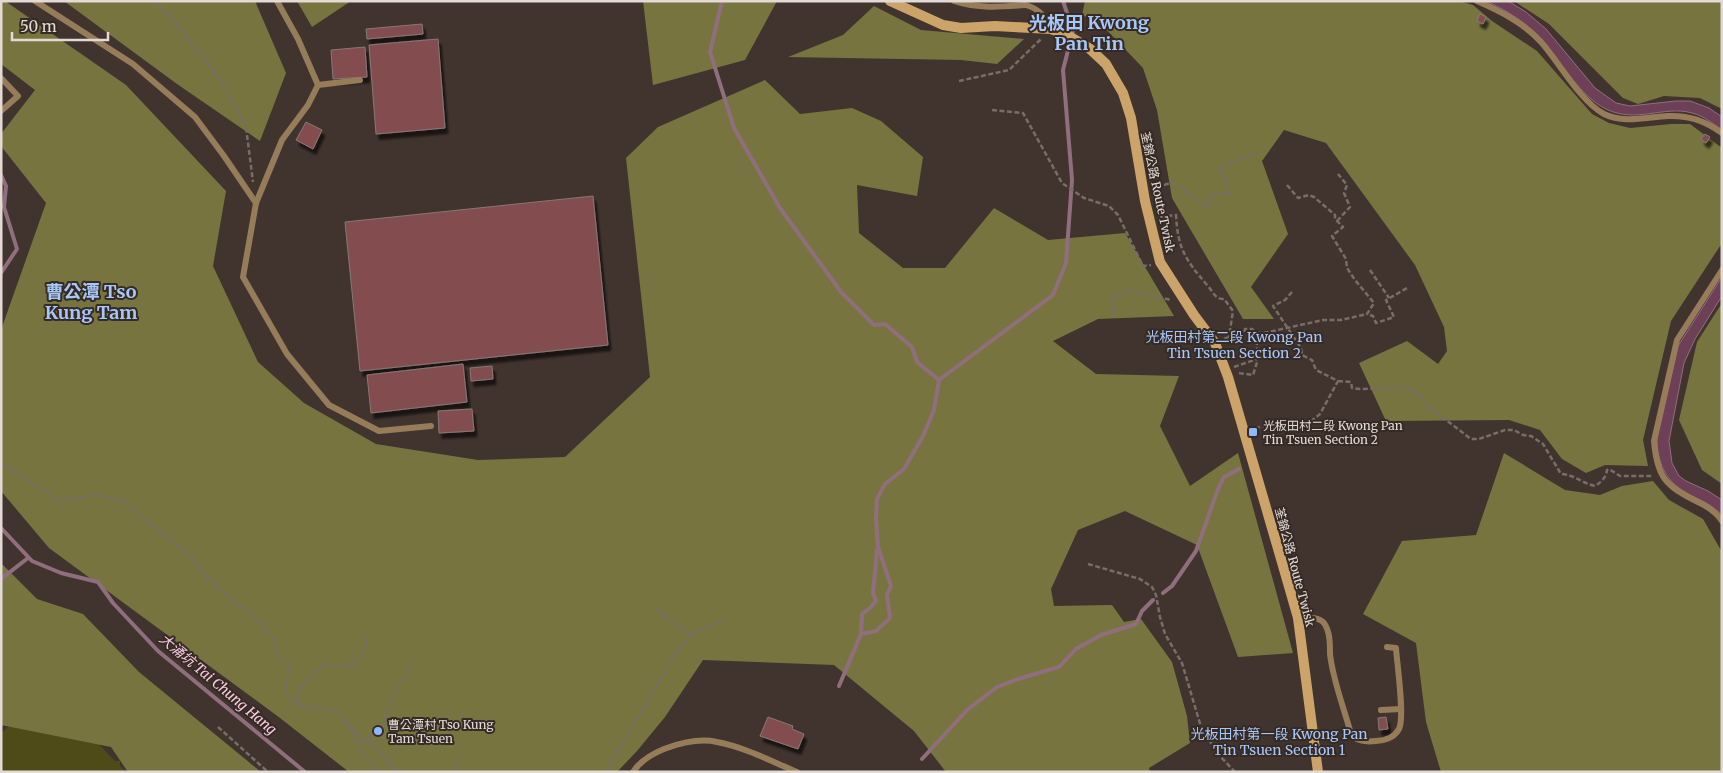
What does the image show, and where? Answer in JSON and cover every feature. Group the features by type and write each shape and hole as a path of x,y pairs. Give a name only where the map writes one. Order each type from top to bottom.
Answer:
{"main road":[{"name":"荃錦公路 Route Twisk","path":"890,1 943,25 961,28 995,26 1050,29 1069,36 1089,48 1106,64 1123,93 1131,118 1145,201 1151,219 1156,251 1160,262 1186,304 1215,343 1226,370 1298,618 1318,772"}],"lane":[{"path":"35,1 133,64 195,117 256,203"},
{"path":"277,1 298,39 318,85"},
{"path":"954,1 983,8 1026,5 1038,10 1046,18 1050,29"},
{"path":"1477,1 1513,18 1540,41 1587,100 1604,114 1624,119 1642,120 1668,116 1684,117 1708,123 1722,133"},
{"path":"1,78 18,96 1,111"},
{"path":"318,85 360,80"},
{"path":"318,85 308,105 282,140 256,203 243,277 287,354 329,405 379,431 431,426"},
{"path":"1722,270 1677,340 1654,441 1655,455 1662,476 1678,492 1709,507 1722,521"},
{"path":"1298,618 1315,618 1322,621 1325,625 1330,643 1331,664 1353,737 1364,741 1382,740 1393,736 1401,725 1396,648 1387,648"},
{"path":"1381,710 1401,709"},
{"path":"633,772 645,759 658,752 676,744 695,741 716,741 797,772"}],"path":[{"path":"154,1 180,28 222,82 246,127 254,184"},
{"path":"959,81 1010,70 1050,29"},
{"path":"992,110 1023,113 1062,183 1084,198 1109,206 1118,215 1143,266 1160,262"},
{"path":"1145,201 1160,199 1159,187 1173,183 1208,208 1212,193 1230,194 1220,167 1257,153"},
{"path":"1337,221 1350,208 1344,193 1347,185 1338,174"},
{"path":"1287,185 1298,198 1309,195 1314,197 1335,215 1335,219 1343,227 1332,236 1346,259 1347,268 1374,304 1368,314"},
{"path":"1151,219 1176,215 1177,236 1182,251 1192,268 1210,288 1212,293 1220,299 1224,299 1233,311 1228,337"},
{"path":"1370,270 1389,298"},
{"path":"1256,333 1323,320 1342,320 1368,314 1373,316 1376,323 1394,317 1386,300 1409,287"},
{"path":"1111,316 1114,315 1113,298 1128,290 1186,304"},
{"path":"1292,292 1285,300 1273,306 1301,348 1302,355 1312,360 1316,370 1338,381 1351,382 1352,388 1361,390 1392,387 1414,391 1429,409 1433,410 1471,439 1479,439 1505,430 1514,430 1523,435 1531,436 1543,444 1561,474 1575,476 1584,483 1595,486 1602,481 1609,469 1620,476 1662,476"},
{"path":"1215,343 1244,333 1245,329 1252,329 1256,333 1258,359 1253,375"},
{"path":"1226,370 1258,359"},
{"path":"1310,422 1320,414 1338,381"},
{"path":"1244,431 1292,420 1318,423"},
{"path":"1,464 48,493 56,501 95,495 122,500 192,558 210,580 234,602 254,616 274,639 277,656 287,663 290,668 285,686 292,701 307,708 332,710 340,714 365,742 376,747 387,759 390,767 405,772"},
{"path":"1088,564 1140,578 1152,587 1156,595 1160,617 1166,634 1182,664 1201,727 1218,754 1234,772"},
{"path":"657,610 691,634"},
{"path":"606,772 672,659 691,634 726,619"},
{"path":"298,704 298,689 321,666 329,664 349,667 359,659 366,646 365,634"},
{"path":"365,742 384,725 388,707 397,686 406,675 411,663"},
{"path":"345,720 363,755 377,772"},
{"path":"218,727 268,772"},
{"path":"456,772 459,755"}],"shaded area":[{"path":"1,1 5,1 126,85 226,191 213,266 258,362 304,403 376,444 478,460 565,457 650,377 626,158 658,127 765,80 800,114 852,108 881,121 923,157 917,196 857,185 859,233 903,268 945,268 994,208 1048,240 1125,233 1174,316 1098,319 1053,341 1096,374 1179,376 1160,426 1190,486 1238,453 1293,653 1238,657 1197,545 1125,511 1078,530 1051,589 1054,606 1112,605 1124,622 1141,619 1172,662 1187,716 1190,743 1149,768 1150,772 946,772 914,731 834,665 703,660 665,717 617,772 349,772 280,718 49,548 1,491 1,330 46,203 1,146 1,134 35,90 1,64"},
{"path":"64,1 255,1 286,73 260,141 177,84"},
{"path":"297,1 351,1 312,27"},
{"path":"643,1 777,1 745,60 653,85"},
{"path":"1085,1 1459,1 1473,5 1492,21 1537,51 1592,114 1609,123 1630,128 1690,124 1722,148 1722,243 1671,321 1643,440 1648,466 1605,465 1586,473 1562,459 1540,430 1509,420 1386,421 1359,363 1407,341 1438,364 1447,351 1444,327 1415,265 1326,143 1284,130 1262,161 1288,234 1251,287 1274,319 1243,319 1172,198 1157,110 1143,68 1101,24 1082,15"},
{"path":"1486,1 1508,1 1526,12 1546,29 1595,88 1616,103 1630,106 1690,101 1709,108 1722,117 1722,130 1696,114 1681,111 1628,115 1606,109 1580,88 1545,43 1532,30 1510,14"},
{"path":"1514,1 1722,1 1722,109 1700,98 1664,96 1638,104 1623,98 1549,24"},
{"path":"874,6 921,30 1024,39 997,64 961,60 788,57 843,35"},
{"path":"1722,277 1722,296 1695,339 1684,363 1669,441 1672,463 1679,476 1722,500 1722,515 1674,484 1661,464 1657,438 1678,346"},
{"path":"1722,303 1722,484 1702,470 1679,420 1697,342"},
{"path":"1504,453 1565,490 1600,495 1622,486 1653,481 1669,500 1703,519 1722,552 1722,772 1441,772 1426,722 1416,643 1363,614 1402,541 1476,535"},
{"path":"1,563 37,599 83,614 139,672 261,772 128,772 111,747 1,725"},
{"path":"20,717 84,729 115,761 120,761 120,766 126,772 1,772 1,733"}],"building":[{"path":"1480,14 1486,17 1483,24 1477,21"},
{"path":"422,24 423,34 367,39 366,29"},
{"path":"438,39 445,128 376,134 369,45"},
{"path":"365,47 367,77 333,79 331,50"},
{"path":"306,122 322,130 313,149 296,140"},
{"path":"1705,134 1710,137 1706,143 1701,139"},
{"path":"593,196 608,345 360,371 345,222"},
{"path":"463,364 467,402 371,413 367,375"},
{"path":"492,366 493,379 471,381 470,368"},
{"path":"472,409 474,431 439,433 438,411"},
{"path":"768,717 793,726 792,729 804,734 798,749 760,736"},
{"path":"1386,717 1388,729 1379,730 1378,718"}],"waterway":[{"path":"722,1 710,52 734,128 780,208 841,292 874,325 885,324 912,347 917,362 939,380"},
{"path":"839,686 861,634 876,631 890,618 887,595 891,586 878,547 877,499 885,484 904,469 923,436 934,410 939,380 1053,295 1066,263 1072,180 1063,70 1073,31 1063,1"},
{"name":"大涌坑 Tai Chung Hang","path":"1,175 6,186 4,207 17,249 1,273"},
{"path":"1163,593 1172,586 1196,551 1224,477 1239,469"},
{"name":"大涌坑 Tai Chung Hang","path":"1,528 32,561 61,573 98,582 113,603 158,651 305,772"},
{"path":"861,634 862,614 876,601 873,593 877,550"},
{"path":"1,579 28,558"},
{"path":"922,759 967,710 997,687 1059,667 1076,649 1101,635 1136,624 1142,611 1153,600"}],"place":[{"name":"光板田村二段 Kwong Pan Tin Tsuen Section 2","path":"1253,432"},
{"name":"曹公潭村 Tso Kung Tam Tsuen","path":"378,731"}],"district":[{"name":"光板田 Kwong Pan Tin","path":"1089,32"},
{"name":"曹公潭 Tso Kung Tam","path":"91,301"},
{"name":"光板田村第二段 Kwong Pan Tin Tsuen Section 2","path":"1234,346"},
{"name":"光板田村第一段 Kwong Pan Tin Tsuen Section 1","path":"1279,742"}]}
